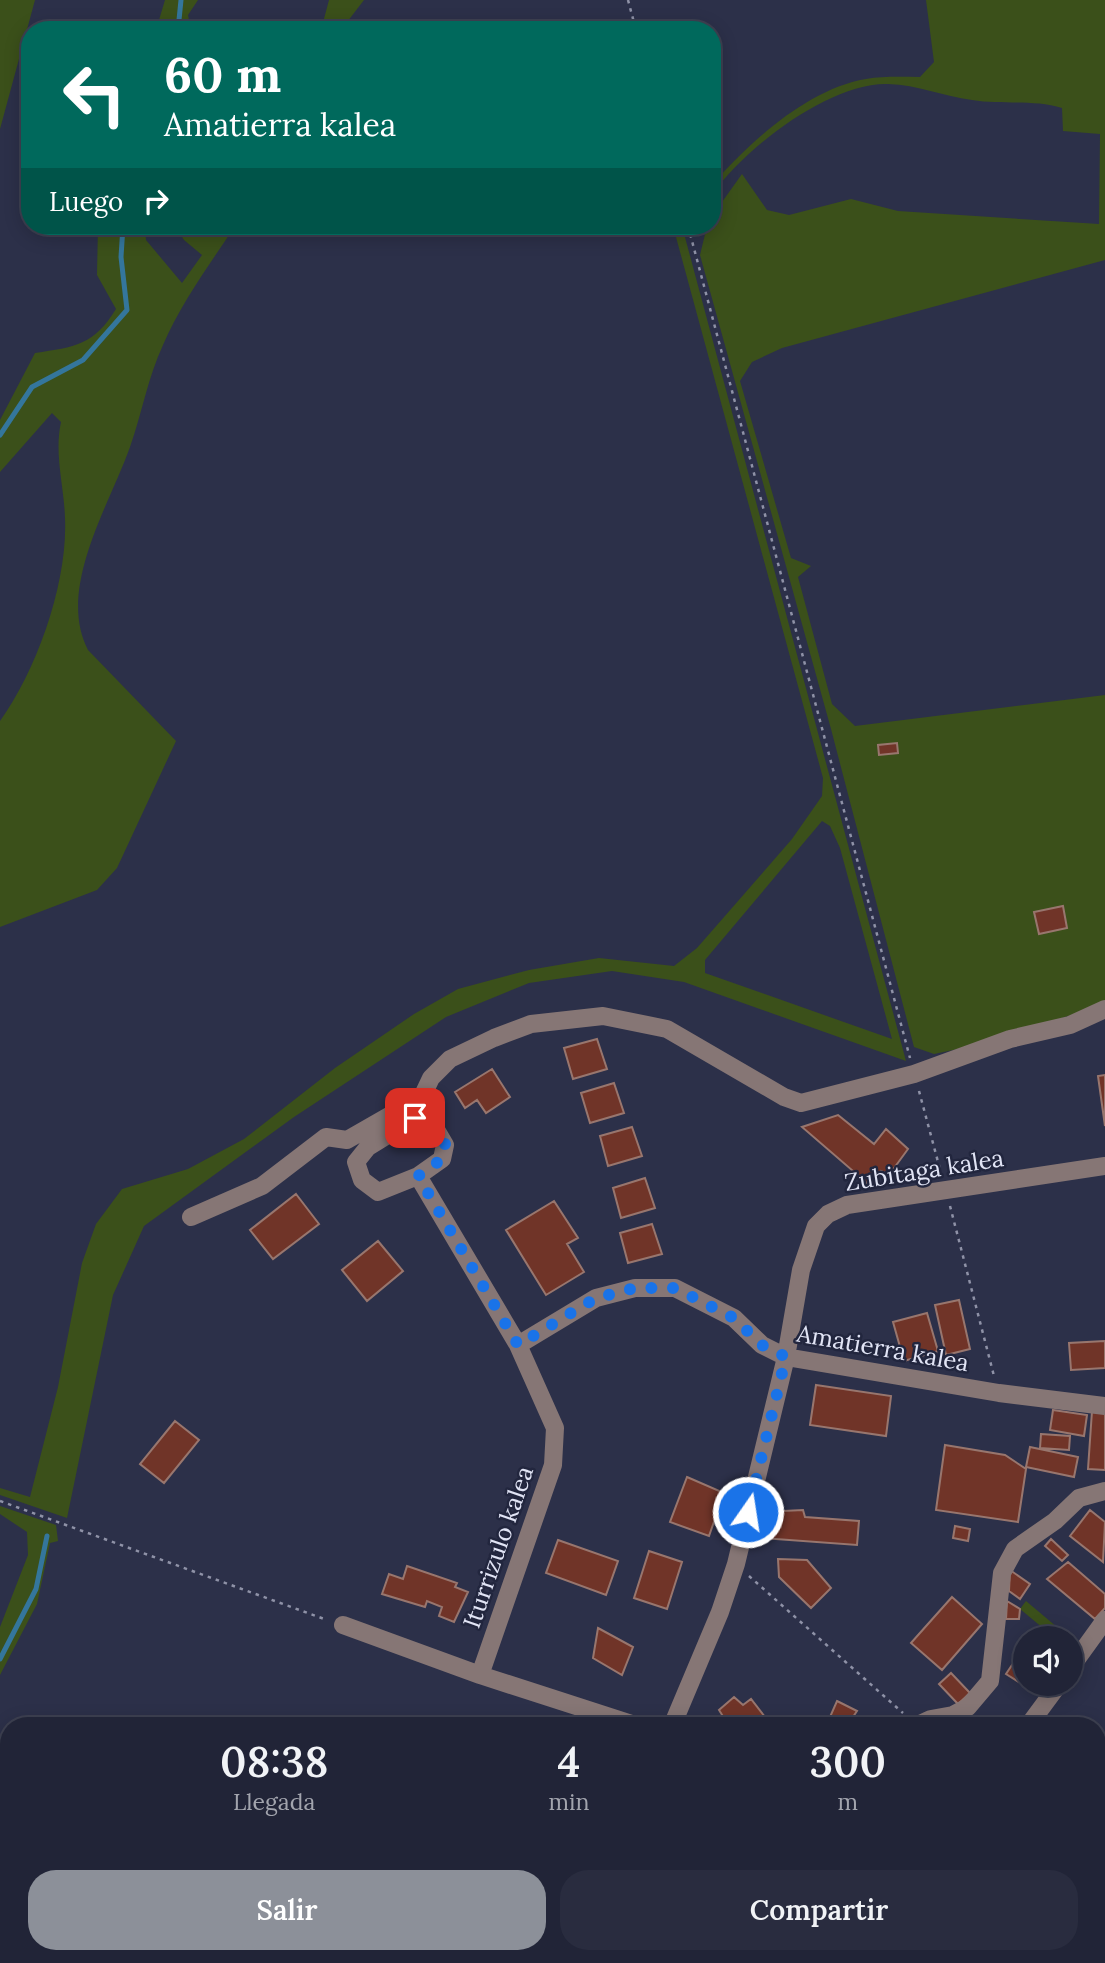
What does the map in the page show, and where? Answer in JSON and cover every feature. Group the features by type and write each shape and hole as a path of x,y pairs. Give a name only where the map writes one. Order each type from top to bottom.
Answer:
{"street":[{"path":"191,1217 262,1186 326,1137 347,1140 422,1097 431,1078 450,1059 531,1024 603,1016 667,1029 784,1097 802,1103 914,1073 1010,1039 1070,1024 1105,1009"},
{"path":"415,1118 431,1121 445,1144 442,1159 418,1176 378,1192 362,1180 356,1162 368,1147 415,1118"},
{"name":"Zubitaga kalea","path":"676,1717 720,1612 736,1564 786,1357 801,1270 816,1226 847,1205 1105,1166"},
{"name":"Iturrizulo kalea","path":"418,1176 518,1345 555,1428 553,1465 480,1675"},
{"name":"Amatierra kalea","path":"518,1345 596,1298 635,1288 675,1288 734,1318 762,1345 786,1357 999,1393 1105,1406"},
{"path":"946,1717 968,1707 990,1681 1002,1573 1015,1549 1055,1521 1079,1498 1105,1491"},
{"path":"1083,1650 1105,1620"},
{"path":"343,1625 480,1675 610,1717"},
{"path":"1035,1717 1050,1696"}],"path":[{"path":"628,0 634,21"},
{"path":"690,235 999,1393"},
{"path":"0,1501 343,1625"},
{"path":"736,1564 907,1717"}],"green space":[{"path":"0,0 35,0 29,21 21,21 21,52 0,129"},
{"path":"165,0 198,0 188,15 189,21 159,21"},
{"path":"329,0 364,0 348,21 323,21"},
{"path":"926,0 1105,0 1105,260 782,348 752,362 740,381 791,558 811,566 798,577 832,704 855,726 1105,695 1105,1004 982,1044 934,1054 914,1047 831,729 700,255 705,235 721,235 721,203 742,174 767,210 789,215 851,199 898,211 1099,224 1100,134 1063,131 1062,108 1051,105 972,100 899,85 865,86 815,106 766,139 721,183 721,176 762,135 822,94 866,79 920,77 934,62"},
{"path":"98,235 146,235 146,240 182,283 202,255 181,235 229,235 187,299 158,357 130,447 90,547 78,601 80,626 88,650 176,741 117,868 97,890 0,927 0,721 26,677 48,624 61,570 65,518 59,458 61,422 52,413 0,472 0,420 35,353 82,342 108,321 116,309 97,275"},
{"path":"675,235 684,235 906,1061 684,982 612,971 529,983 446,1017 294,1117 144,1226 113,1295 67,1518 0,1495 0,1488 30,1497 58,1387 82,1263 96,1224 122,1189 188,1169 244,1139 335,1068 414,1014 458,989 529,970 599,958 674,966 697,948 792,839 822,796 823,778","holes":["822,821 830,826 840,848 892,1039 705,973 705,960"]},
{"path":"0,1506 56,1525 58,1541 50,1543 37,1604 0,1675 0,1627 28,1555 27,1532 0,1514"},
{"path":"1026,1601 1056,1626 1041,1626 1020,1609"}],"building":[{"path":"897,743 898,753 879,755 878,745"},
{"path":"1063,906 1067,928 1039,934 1034,912"},
{"path":"597,1039 607,1069 573,1079 564,1048"},
{"path":"492,1069 510,1097 486,1113 477,1100 465,1108 455,1092"},
{"path":"1105,1075 1105,1126 1098,1076"},
{"path":"614,1083 624,1113 590,1123 581,1093"},
{"path":"838,1115 874,1144 886,1129 908,1149 889,1175 881,1171 868,1184 802,1127"},
{"path":"632,1127 642,1156 608,1166 600,1136"},
{"path":"645,1178 655,1208 621,1218 613,1188"},
{"path":"296,1194 319,1224 273,1259 250,1230"},
{"path":"554,1201 578,1238 567,1244 584,1272 546,1295 506,1230"},
{"path":"652,1224 662,1254 628,1263 620,1233"},
{"path":"378,1241 403,1271 367,1301 342,1270"},
{"path":"959,1300 970,1349 946,1355 935,1305"},
{"path":"927,1313 938,1351 904,1361 893,1322"},
{"path":"1105,1341 1105,1368 1071,1370 1069,1343"},
{"path":"816,1385 891,1396 886,1436 810,1425"},
{"path":"1053,1410 1087,1415 1084,1436 1050,1430"},
{"path":"1092,1411 1105,1412 1105,1470 1088,1469"},
{"path":"175,1421 199,1440 164,1483 140,1464"},
{"path":"1041,1434 1070,1436 1069,1450 1040,1448"},
{"path":"945,1445 1005,1455 1026,1469 1018,1522 936,1510"},
{"path":"1030,1447 1078,1457 1074,1477 1026,1467"},
{"path":"687,1477 724,1493 709,1536 670,1522"},
{"path":"803,1510 805,1517 859,1521 857,1545 761,1538 762,1512"},
{"path":"1090,1510 1105,1522 1103,1562 1070,1536"},
{"path":"955,1526 970,1529 968,1541 953,1538"},
{"path":"1051,1539 1068,1555 1062,1561 1045,1546"},
{"path":"558,1540 618,1561 606,1595 546,1573"},
{"path":"649,1551 682,1562 667,1609 634,1598"},
{"path":"778,1559 807,1560 831,1588 811,1608 779,1577"},
{"path":"1068,1562 1105,1594 1105,1608 1095,1619 1047,1579"},
{"path":"407,1566 457,1583 455,1587 468,1592 454,1622 439,1616 442,1607 427,1601 425,1607 382,1594 389,1574 403,1579"},
{"path":"1010,1570 1030,1584 1020,1599 1009,1591"},
{"path":"952,1597 982,1624 942,1670 911,1643"},
{"path":"1007,1601 1020,1609 1019,1619 1006,1619"},
{"path":"598,1628 633,1647 622,1675 593,1658"},
{"path":"1013,1664 1013,1678 1006,1674"},
{"path":"951,1673 970,1693 958,1704 939,1684"},
{"path":"734,1697 743,1705 751,1699 765,1717 723,1717 719,1710"},
{"path":"837,1701 857,1711 853,1717 830,1717"}],"waterway":[{"path":"179,21 181,0"},
{"path":"0,435 32,387 83,360 127,310 121,257 122,235"},
{"path":"0,1659 36,1589 47,1536"}],"route":[{"path":"415,1118 431,1121 445,1144 442,1159 418,1176 518,1345 558,1318 596,1298 635,1288 675,1288 704,1300 734,1318 762,1345 786,1357 748,1512"}]}
